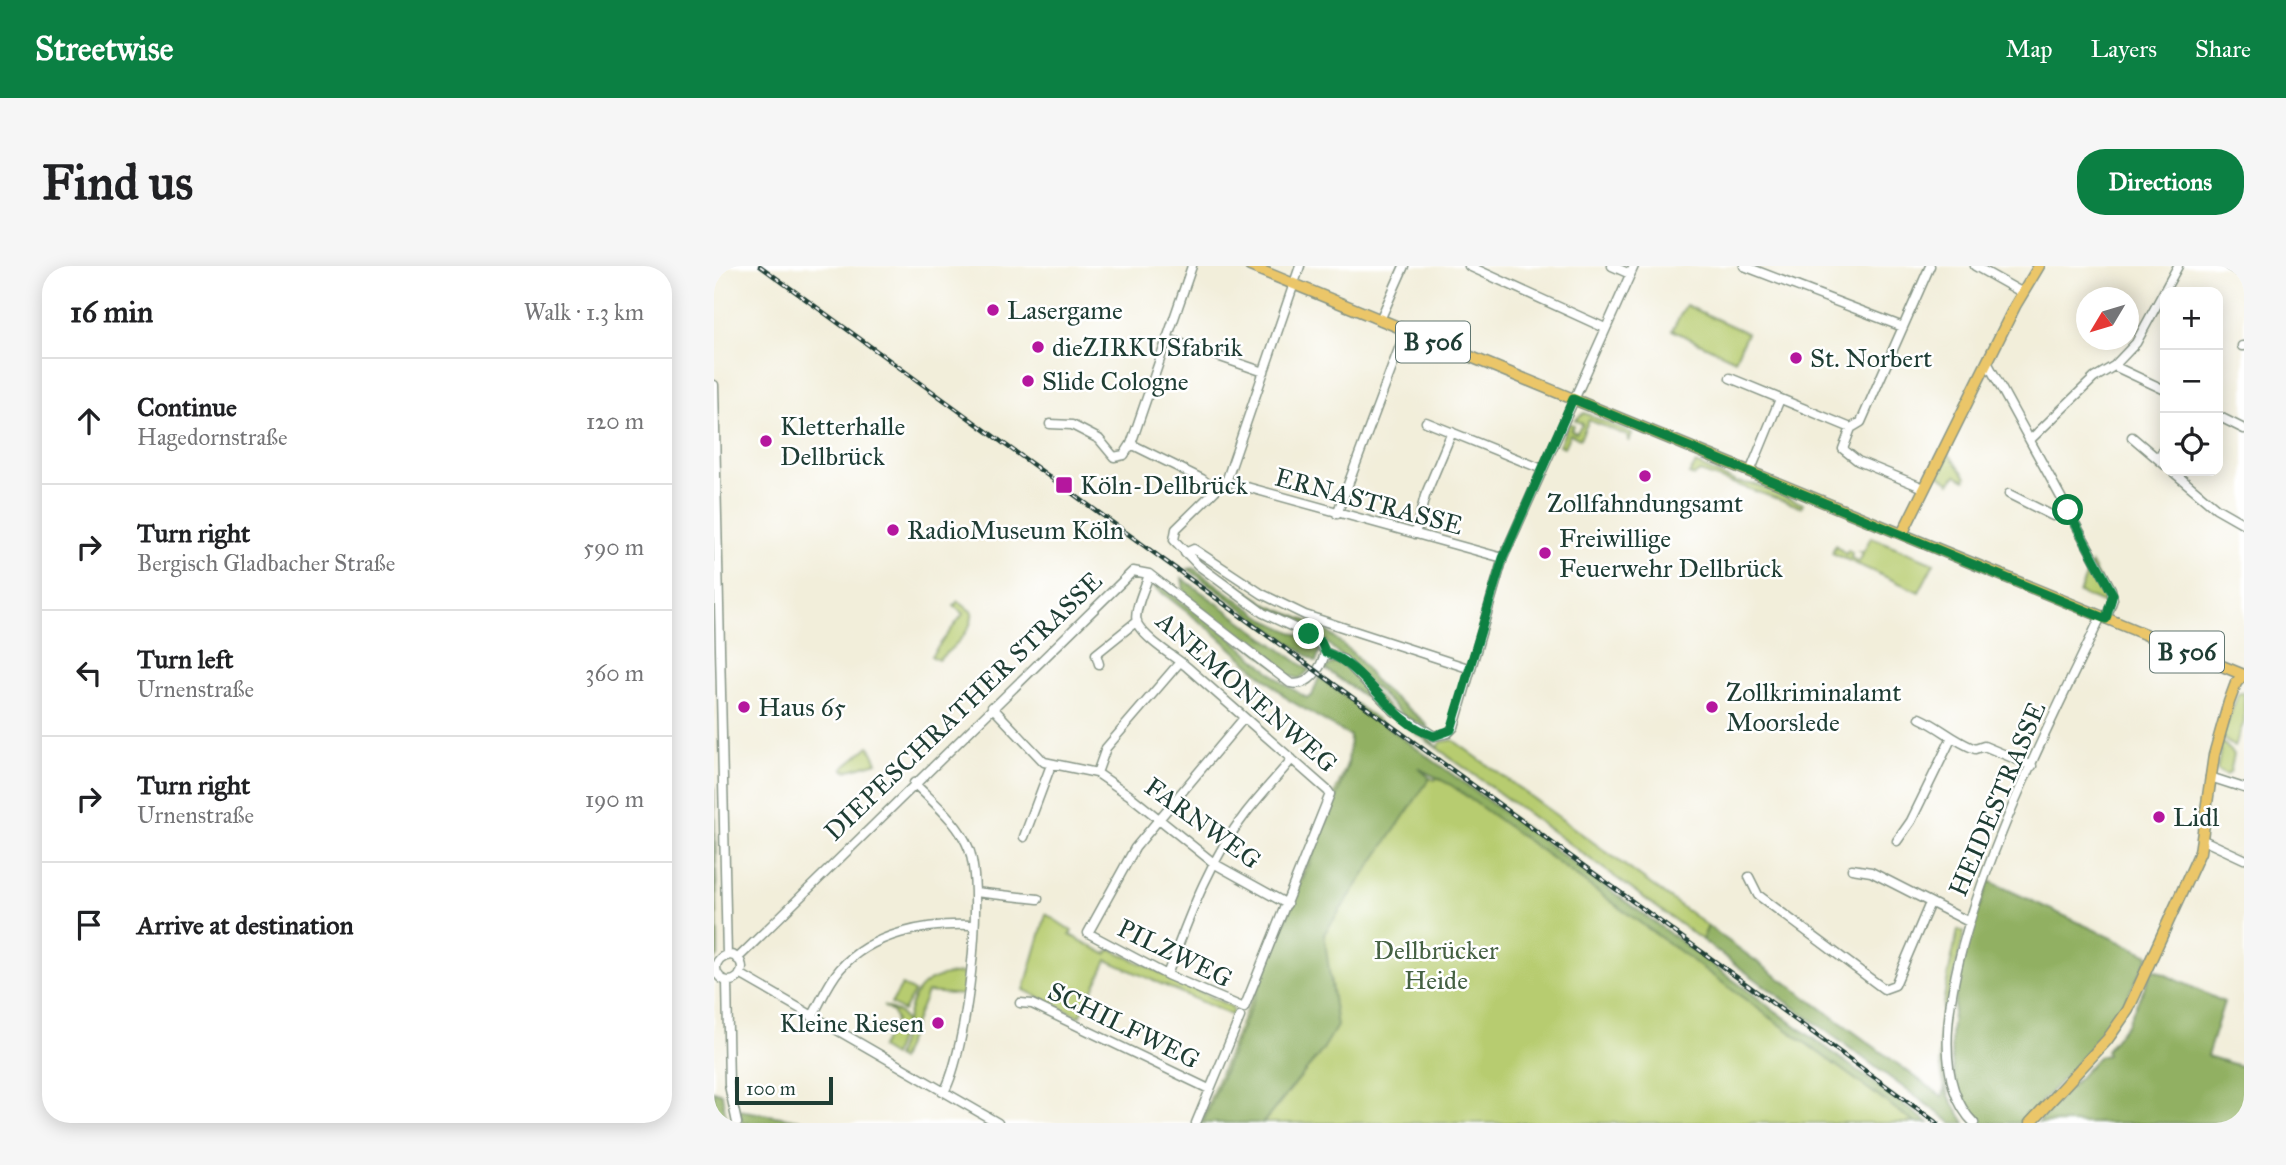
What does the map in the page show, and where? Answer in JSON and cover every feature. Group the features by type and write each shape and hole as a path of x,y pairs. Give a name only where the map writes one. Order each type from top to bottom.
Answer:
{"main road":[{"name":"B 506","path":"1250,266 2244,675"},
{"path":"1902,534 1987,362 2039,266"},
{"path":"2030,1123 2107,1040 2123,1018 2196,865 2203,840 2210,777 2229,702 2244,675"}],"street":[{"path":"1050,424 1072,425 1099,439 1114,457 1124,456 1131,444 1192,266"},
{"path":"1300,266 1225,481 1174,535 1176,543 1262,613 1316,638 1325,652 1344,660 1394,710 1434,736 1448,733 1454,727 1503,558 1632,270 1612,266"},
{"path":"1380,320 1404,266"},
{"path":"1469,266 1605,328"},
{"path":"1744,266 1903,327"},
{"path":"1924,488 1848,454 1843,449 1851,428 1861,422 1930,266"},
{"path":"1975,266 2023,293"},
{"path":"2030,440 2094,378 2115,366 2136,343 2178,266"},
{"path":"2229,266 2244,274"},
{"path":"1337,514 1406,330"},
{"path":"1168,339 1264,373"},
{"name":"HEIDESTRASSE","path":"1974,1123 1961,1108 1953,1091 1946,1052 1954,986 1969,922 1992,856 2113,594 1987,362"},
{"path":"2115,366 2160,388"},
{"path":"1982,374 1999,384"},
{"path":"1730,378 1851,428"},
{"path":"714,385 727,956"},
{"path":"1750,472 1780,399"},
{"path":"2223,418 2244,429"},
{"path":"1426,422 1542,469"},
{"path":"1415,534 1425,496 1452,432"},
{"path":"2132,437 2160,460"},
{"path":"1131,444 1202,479 1216,491"},
{"path":"2178,476 2216,508 2244,524"},
{"name":"ERNASTRASSE","path":"1225,481 1503,558"},
{"path":"2009,494 2053,516 2068,510"},
{"path":"1185,553 1194,549 1262,594 1305,615 1471,669"},
{"name":"DIEPESCHRATHER STRASSE","path":"737,959 1130,573 1138,570 1149,574"},
{"path":"1149,574 1290,683 1303,684 1309,680 1325,652"},
{"name":"ANEMONENWEG","path":"1099,664 1097,654 1136,621 1149,574"},
{"name":"ANEMONENWEG","path":"1136,621 1330,794 1287,904"},
{"path":"992,707 1032,751 1051,765 1097,773 1106,748 1180,662"},
{"path":"1157,818 1244,718"},
{"path":"1920,718 1944,728 1951,739 1975,749 1984,746 2032,766"},
{"path":"1897,841 1911,821 1951,739"},
{"path":"1167,975 1187,922 1215,864 1245,814 1292,760"},
{"path":"1024,837 1051,765"},
{"name":"FARNWEG","path":"1097,773 1215,864 1287,904"},
{"path":"2210,777 2244,788"},
{"path":"914,783 965,841 974,868 975,892 965,1025 944,1092"},
{"name":"PILZWEG","path":"1157,818 1115,879 1088,933 1167,975 1244,1008 1287,904"},
{"path":"2203,840 2244,859"},
{"path":"1852,869 1871,872 1969,922"},
{"path":"1749,877 1758,895 1884,989 1895,985 1930,903"},
{"path":"975,892 1038,899"},
{"path":"812,1017 839,971 869,947 918,929 972,925"},
{"path":"727,981 716,974 717,962 727,956 737,959 741,964 740,974"},
{"path":"740,974 998,1123"},
{"path":"727,981 740,974"},
{"path":"727,981 730,1091 737,1123"},
{"name":"SCHILFWEG","path":"1020,1003 1032,1004 1209,1089"},
{"path":"1196,1123 1240,1017"}],"green space":[{"path":"1686,305 1747,333 1735,360 1672,330"},
{"path":"1584,413 1632,433 1629,442 1628,436 1589,420 1580,439 1570,434 1564,447 1559,445 1569,423 1574,425 1571,430 1576,433 1583,424 1575,420"},
{"path":"1949,454 1966,477 1965,480 1956,475 1950,483 1939,475"},
{"path":"1696,464 1736,482 1757,485 1803,504 1801,507 1700,472 1694,476 1689,474"},
{"path":"1871,537 1934,563 1919,592 1832,553 1835,545 1846,554 1848,550 1852,552 1851,558 1859,562 1863,554 1859,551 1864,551"},
{"path":"2091,564 2106,592 2105,604 2079,593"},
{"path":"1193,568 1268,621 1317,644 1320,650 1316,662 1188,569"},
{"path":"1222,575 1270,606 1322,627 1355,655 1378,685 1425,722 1429,729 1404,716 1320,636 1262,608"},
{"path":"1182,578 1309,670 1300,679 1285,674 1190,599 1184,591"},
{"path":"1158,584 1229,636 1283,683 1307,698 1312,696 1319,677 1929,1123 1915,1123 1451,785 1418,768 1430,778 1324,934 1337,1026 1322,1051 1263,1123 1203,1123 1339,792 1348,764 1350,736 1289,700 1212,631 1152,585"},
{"path":"958,601 972,612 970,626 961,639 938,660 931,656 963,614 954,606"},
{"path":"1335,662 1347,666 1400,719 1432,741 1437,748 1324,668"},
{"path":"2244,692 2244,722 2234,747 2222,738 2238,694"},
{"path":"1453,740 1708,926 1702,940 1437,748 1441,742"},
{"name":"Dellbrücker Heide","path":"1356,742 1426,783 1430,778 1435,780 1442,771 1915,1123 1200,1123"},
{"path":"2222,742 2234,754 2230,773 2226,775 2217,770"},
{"path":"869,746 877,762 846,771 843,768"},
{"path":"714,787 718,956 714,960"},
{"path":"1989,881 2149,955 2114,1023 2022,1123 1985,1123 1973,1112 1966,1104 1956,1081 1951,1054 1956,993 1971,932"},
{"path":"1046,914 1072,931 1070,935 1106,954 1111,949 1232,1007 1233,1016 1107,960 1080,1017 1024,990"},
{"path":"1708,926 1943,1097 1944,1088 1965,1123 1952,1123 1702,940"},
{"path":"1958,930 1964,932 1946,1016 1943,1059 1951,1101 1940,1062 1940,1040 1941,1017"},
{"path":"2153,969 2224,1002 2207,1056 2244,1067 2244,1123 2038,1123 2098,1057 2107,1055 2106,1050 2127,1024"},
{"path":"965,973 963,995 927,992 900,1060 896,1057 913,999 920,989 944,975"},
{"path":"902,985 914,992 903,1011 891,1004"},
{"path":"883,1006 900,1013 905,1021 893,1056 880,1048 896,1021 893,1013"},
{"path":"714,1091 722,1094 727,1123 714,1123"},
{"path":"739,1110 818,1123 742,1123"}],"railway":[{"path":"760,266 1937,1123"}],"place":[{"name":"Lasergame","path":"993,310"},
{"name":"dieZIRKUSfabrik","path":"1038,347"},
{"name":"St. Norbert","path":"1796,358"},
{"name":"Slide Cologne","path":"1028,381"},
{"name":"Kletterhalle Dellbrück","path":"766,441"},
{"name":"Zollfahndungsamt","path":"1645,476"},
{"name":"Köln-Dellbrück","path":"1064,485"},
{"name":"RadioMuseum Köln","path":"893,530"},
{"name":"Freiwillige Feuerwehr Dellbrück","path":"1545,553"},
{"name":"Haus 65","path":"744,707"},
{"name":"Zollkriminalamt Moorslede","path":"1712,707"},
{"name":"Lidl","path":"2159,817"},
{"name":"Kleine Riesen","path":"938,1023"}],"route":[{"path":"1309,634 1321,642 1325,652 1344,660 1382,700 1417,727 1434,736 1448,733 1456,722 1503,558 1573,399 2106,619 2113,594 2068,510"}]}
